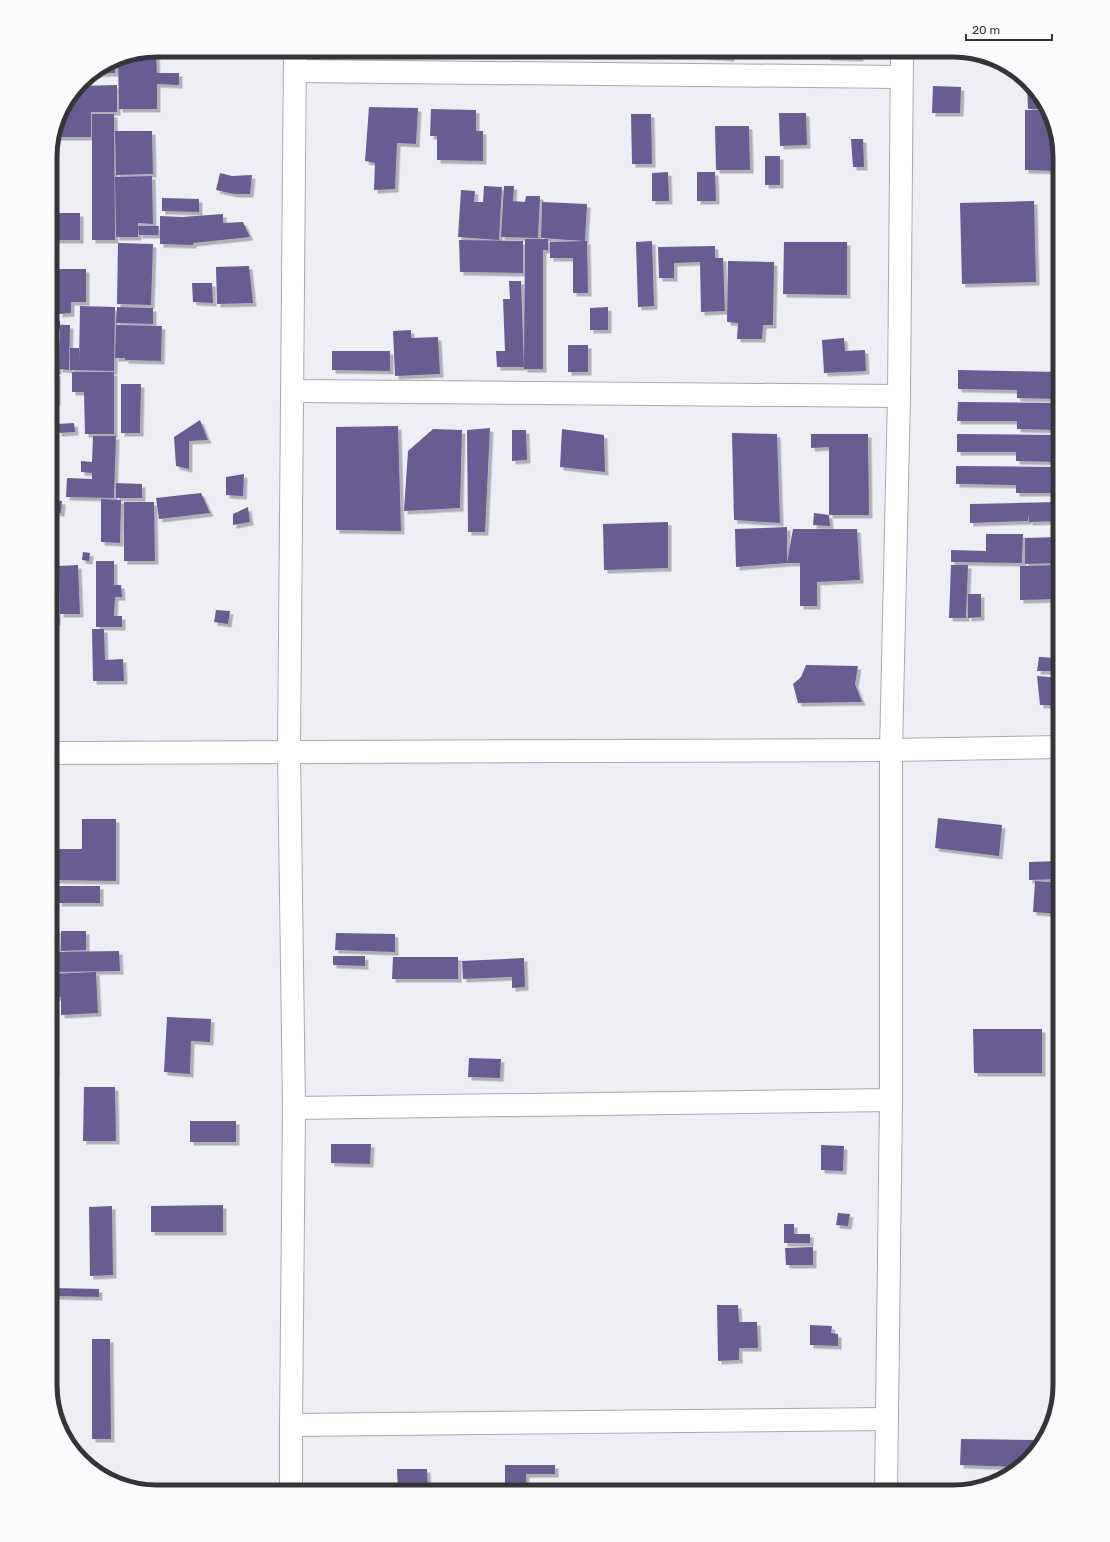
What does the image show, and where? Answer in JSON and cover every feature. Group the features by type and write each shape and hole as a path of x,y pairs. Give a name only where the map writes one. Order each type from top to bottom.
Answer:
{"street":[{"path":"886,1485 891,1100 891,750 899,396 902,57"},
{"path":"291,1485 294,1108 289,752 295,61 901,77"},
{"path":"292,390 899,396"},
{"path":"57,753 891,750 1053,747"},
{"path":"294,1108 891,1100"},
{"path":"291,1425 887,1419"}],"building":[{"path":"156,57 157,77 157,73 179,73 179,85 157,84 157,109 119,109 118,65 137,59"},
{"path":"827,57 860,57 860,58"},
{"path":"115,66 115,73 102,74"},
{"path":"117,85 117,112 91,112 91,137 59,137 62,125 70,107 86,86"},
{"path":"933,86 961,87 960,113 932,113"},
{"path":"1027,90 1041,109 1028,109"},
{"path":"369,107 418,108 416,144 397,143 395,189 374,190 375,163 365,161"},
{"path":"431,109 476,110 476,131 483,131 483,161 437,160 437,136 430,136"},
{"path":"1025,110 1041,110 1050,131 1053,171 1025,170"},
{"path":"779,113 806,113 807,145 780,146"},
{"path":"92,114 114,114 115,240 92,240"},
{"path":"631,114 651,114 652,164 632,164"},
{"path":"715,126 749,126 750,170 716,170"},
{"path":"115,131 152,131 153,174 116,175"},
{"path":"851,139 863,139 864,167 853,167"},
{"path":"765,156 780,156 780,185 765,185"},
{"path":"668,172 669,201 652,201 652,173"},
{"path":"697,172 715,172 716,201 697,201"},
{"path":"220,173 232,176 252,175 250,194 234,194 216,190"},
{"path":"152,176 153,224 138,223 138,237 116,237 115,177"},
{"path":"484,186 502,187 499,240 458,237 461,190 475,191 474,202 483,202"},
{"path":"504,186 514,186 513,201 525,202 526,196 540,196 538,238 501,237"},
{"path":"162,198 199,199 199,212 162,211"},
{"path":"1034,201 1036,282 962,284 960,203"},
{"path":"542,202 587,204 585,241 541,238"},
{"path":"57,213 80,213 80,240 57,240"},
{"path":"223,214 223,223 243,222 250,237 193,243 193,245 160,244 160,216 182,217"},
{"path":"138,226 159,226 158,235 139,235"},
{"path":"525,239 548,239 548,250 543,250 543,369 524,369"},
{"path":"459,240 523,241 523,273 460,272"},
{"path":"587,241 588,293 573,293 573,258 550,258 550,242"},
{"path":"652,241 654,306 638,307 636,242"},
{"path":"784,242 847,242 847,295 783,294"},
{"path":"118,243 153,244 151,305 117,304"},
{"path":"715,246 715,258 723,258 725,311 701,312 700,262 674,263 674,278 659,278 658,247"},
{"path":"728,261 774,262 773,325 763,325 762,339 737,339 738,323 727,322"},
{"path":"249,266 253,303 217,304 216,267"},
{"path":"57,269 86,269 86,302 71,302 71,313 59,314 59,302 57,302"},
{"path":"509,281 521,281 524,367 497,367 496,351 505,351 503,299 510,299"},
{"path":"192,283 212,283 213,303 193,302"},
{"path":"80,306 115,307 114,371 70,370 70,348 79,348 79,363"},
{"path":"117,307 153,308 153,324 116,323"},
{"path":"608,307 608,330 590,330 590,308"},
{"path":"57,321 60,321 60,325 70,325 69,370 59,369 60,329 57,329"},
{"path":"116,325 162,326 161,361 125,360 126,332 125,358 115,358"},
{"path":"411,330 411,338 438,337 440,374 395,376 393,331"},
{"path":"57,337 58,337 57,371"},
{"path":"844,338 845,351 865,350 866,371 824,373 822,340"},
{"path":"568,345 588,345 588,372 568,372"},
{"path":"332,351 390,351 390,371 332,370"},
{"path":"958,370 1053,372 1053,399 1017,398 1017,390 958,389"},
{"path":"72,372 114,372 114,434 85,434 84,392 72,392"},
{"path":"121,384 141,384 140,433 121,433"},
{"path":"958,402 1053,403 1053,430 1017,429 1017,421 957,421"},
{"path":"200,420 208,440 189,441 189,469 176,466 174,437"},
{"path":"74,423 75,432 58,433 57,424"},
{"path":"398,426 401,531 336,530 336,427"},
{"path":"490,428 485,532 468,532 467,430"},
{"path":"433,429 462,430 460,508 404,511 408,451"},
{"path":"562,429 604,435 605,472 560,467"},
{"path":"512,430 526,430 527,460 512,461"},
{"path":"732,433 777,434 780,523 734,520"},
{"path":"811,434 868,434 869,515 829,515 829,447 811,448"},
{"path":"957,434 1053,435 1053,462 1016,461 1016,452 957,452"},
{"path":"93,436 116,436 114,498 66,497 67,478 92,479 92,473 81,472 81,461 92,462"},
{"path":"956,466 1053,467 1053,493 1016,493 1016,485 956,484"},
{"path":"244,474 243,496 226,495 226,477"},
{"path":"116,483 142,484 142,498 116,498"},
{"path":"201,493 210,513 159,519 156,498"},
{"path":"101,499 121,500 120,543 101,542"},
{"path":"57,501 62,501 61,513 57,513"},
{"path":"124,502 154,502 155,561 124,561"},
{"path":"1053,502 1053,521 1029,522 1028,514 1028,521 970,523 970,504"},
{"path":"248,507 250,522 233,525 233,514"},
{"path":"814,513 829,515 830,526 813,525"},
{"path":"668,522 668,568 604,570 603,524"},
{"path":"787,527 787,563 736,567 735,529"},
{"path":"793,529 857,529 860,580 817,582 817,606 800,606 800,563 787,563"},
{"path":"986,534 1023,534 1022,563 951,562 951,550 986,551"},
{"path":"1053,537 1053,563 1025,564 1025,538"},
{"path":"83,552 90,553 89,561 82,560"},
{"path":"96,561 114,561 114,585 121,585 122,597 115,597 114,616 122,616 122,627 96,627"},
{"path":"78,565 80,614 60,614 59,566"},
{"path":"951,565 968,565 966,618 949,618"},
{"path":"1053,565 1053,599 1020,600 1020,566"},
{"path":"968,594 981,594 981,617 968,618"},
{"path":"216,610 230,611 228,624 214,622"},
{"path":"92,629 104,629 105,660 123,659 124,681 93,681"},
{"path":"1039,657 1053,658 1053,671 1037,671"},
{"path":"806,665 858,666 855,684 862,702 798,703 793,684 801,677"},
{"path":"1037,676 1053,677 1053,705 1040,705"},
{"path":"938,818 1002,825 999,856 935,848"},
{"path":"82,819 116,819 116,881 57,880 57,849 82,849"},
{"path":"1053,861 1053,879 1029,880 1029,862"},
{"path":"1035,881 1053,882 1053,913 1033,912"},
{"path":"59,886 100,886 100,903 58,903"},
{"path":"61,931 86,931 86,950 61,951"},
{"path":"336,933 395,934 395,952 335,950"},
{"path":"119,951 120,971 57,972 57,952"},
{"path":"333,956 365,956 365,966 333,965"},
{"path":"393,957 458,957 458,979 392,979"},
{"path":"524,958 525,987 512,988 512,977 463,979 462,961"},
{"path":"96,972 98,1013 61,1015 61,997 57,997 57,974"},
{"path":"167,1017 211,1019 210,1042 191,1041 190,1074 164,1072"},
{"path":"973,1029 1042,1029 1042,1073 974,1073"},
{"path":"469,1058 501,1059 500,1078 468,1077"},
{"path":"84,1087 115,1087 116,1141 83,1141"},
{"path":"190,1121 236,1121 236,1142 190,1142"},
{"path":"331,1144 371,1144 370,1164 331,1163"},
{"path":"821,1145 844,1146 843,1171 821,1170"},
{"path":"223,1205 223,1232 151,1232 151,1206"},
{"path":"112,1206 113,1275 90,1276 89,1207"},
{"path":"838,1213 850,1214 848,1226 836,1225"},
{"path":"784,1224 794,1224 794,1234 810,1234 810,1243 784,1243"},
{"path":"813,1247 813,1265 786,1265 785,1248"},
{"path":"57,1288 99,1289 99,1297 57,1296"},
{"path":"717,1305 738,1305 739,1322 757,1322 758,1348 739,1348 739,1360 718,1361"},
{"path":"810,1325 832,1326 831,1333 838,1334 838,1346 810,1345"},
{"path":"92,1339 110,1339 111,1439 92,1439"},
{"path":"961,1439 1036,1440 1024,1456 1010,1467 960,1465"},
{"path":"505,1465 555,1465 555,1474 526,1474 526,1485 505,1485"},
{"path":"397,1469 427,1469 428,1485 398,1485"}]}
